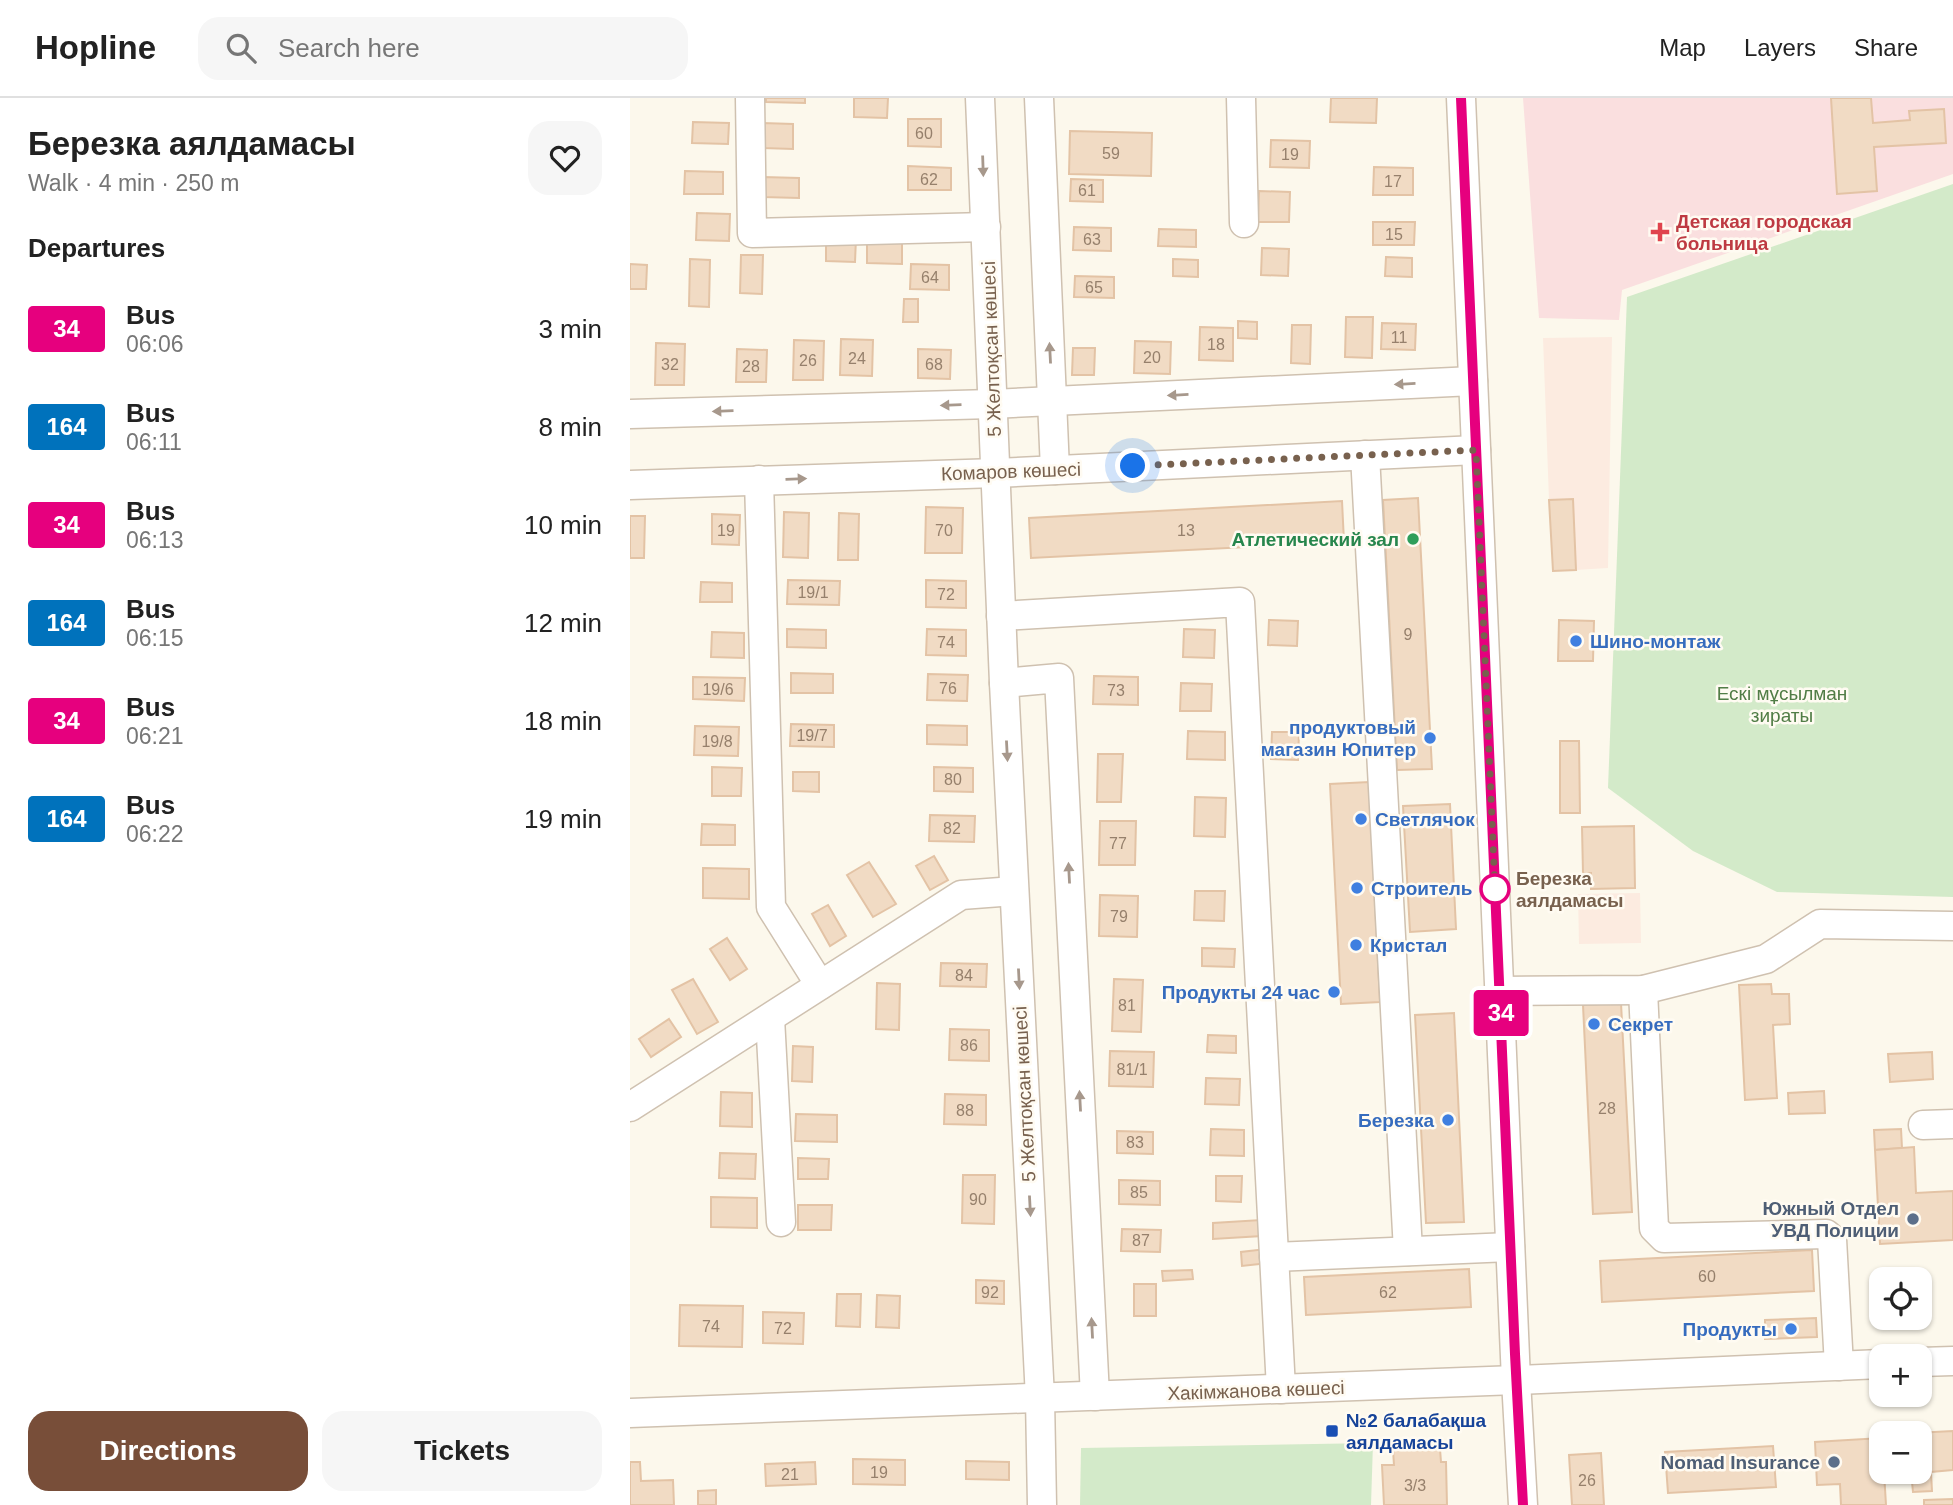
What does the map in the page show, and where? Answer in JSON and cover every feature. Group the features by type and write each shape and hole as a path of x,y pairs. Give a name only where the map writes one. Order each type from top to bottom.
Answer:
{"street":[{"path":"750,98 752,233 985,228"},
{"name":"5 Желтоқсан көшесі","path":"980,98 1004,683 1040,1398 1042,1505"},
{"path":"1039,98 1055,470"},
{"path":"1241,98 1244,223"},
{"path":"1461,98 1523,1505"},
{"path":"630,414 1052,402 1473,381"},
{"name":"Комаров көшесі","path":"630,485 996,473 1476,450"},
{"path":"1365,455 1408,1251"},
{"path":"759,480 771,906 820,985"},
{"path":"1002,616 1240,602 1281,1389"},
{"path":"1004,683 1059,678 1096,1396"},
{"path":"630,1107 961,895 1014,891"},
{"path":"1500,991 1643,990 1766,959 1821,924 1953,926"},
{"path":"1643,990 1654,1228 1664,1238 1829,1236 1832,1239 1839,1366"},
{"path":"770,1018 780,1223"},
{"path":"1923,1125 1953,1124"},
{"path":"1274,1256 1510,1247"},
{"path":"1932,1362 1953,1361"},
{"name":"Хакімжанова көшесі","path":"630,1413 1869,1365"}],"shaded area":[{"name":"Детская городская больница","path":"1523,98 1953,98 1953,174 1622,290 1619,320 1539,318"},
{"path":"1612,337 1608,568 1576,570 1573,500 1549,500 1543,338"},
{"path":"1640,893 1641,943 1579,944 1578,894"}],"green space":[{"name":"Ескі мұсылман зираты","path":"1953,184 1953,897 1777,892 1693,851 1608,788 1627,297"},
{"path":"1373,1443 1371,1505 1080,1505 1081,1448"}],"building":[{"path":"766,98 805,98 805,103 766,102"},
{"path":"854,98 888,98 887,118 854,117"},
{"path":"1331,98 1377,98 1376,123 1330,122"},
{"path":"1831,98 1871,98 1873,123 1910,120 1909,111 1944,109 1946,143 1874,147 1877,191 1837,194"},
{"path":"908,119 941,119 941,147 908,146"},
{"path":"693,122 729,123 728,144 692,143"},
{"path":"762,123 793,124 793,149 762,148"},
{"path":"1070,131 1152,133 1151,176 1069,174"},
{"path":"1271,140 1310,141 1309,168 1270,167"},
{"path":"908,166 951,168 951,190 908,190"},
{"path":"1374,167 1413,168 1413,195 1373,195"},
{"path":"685,171 723,172 723,194 684,194"},
{"path":"763,177 799,178 799,198 762,197"},
{"path":"1071,179 1103,180 1103,202 1070,201"},
{"path":"1259,191 1290,192 1289,222 1258,222"},
{"path":"697,213 730,214 729,241 696,240"},
{"path":"1373,222 1415,222 1414,245 1373,245"},
{"path":"1074,227 1111,228 1111,251 1073,250"},
{"path":"1159,229 1196,230 1196,247 1158,246"},
{"path":"826,238 856,238 855,262 826,261"},
{"path":"867,239 902,240 902,264 867,263"},
{"path":"1262,248 1289,249 1288,276 1261,275"},
{"path":"741,255 763,255 762,294 740,293"},
{"path":"1386,257 1412,258 1412,277 1385,276"},
{"path":"690,259 710,260 709,307 689,306"},
{"path":"1173,259 1198,260 1198,277 1173,276"},
{"path":"630,264 647,265 646,289 630,289"},
{"path":"911,264 949,265 949,290 910,289"},
{"path":"1075,276 1114,277 1114,298 1074,297"},
{"path":"904,299 918,299 918,322 903,322"},
{"path":"1346,317 1373,317 1372,358 1345,357"},
{"path":"1238,321 1257,322 1257,339 1238,338"},
{"path":"1382,323 1416,324 1415,350 1381,349"},
{"path":"1292,325 1311,325 1310,364 1291,363"},
{"path":"1200,327 1233,328 1233,361 1199,360"},
{"path":"841,339 873,340 872,376 840,375"},
{"path":"794,340 824,341 823,380 793,380"},
{"path":"1135,341 1171,342 1170,374 1134,373"},
{"path":"656,343 685,344 684,385 655,385"},
{"path":"1073,348 1095,348 1094,375 1072,375"},
{"path":"737,349 767,350 766,382 736,382"},
{"path":"918,349 951,350 950,379 918,378"},
{"path":"1418,498 1432,769 1397,770 1383,500"},
{"path":"1573,499 1576,570 1553,571 1549,500"},
{"path":"1342,501 1344,542 1031,558 1029,518"},
{"path":"926,507 963,508 962,553 925,553"},
{"path":"784,512 809,513 808,558 783,557"},
{"path":"839,513 859,514 858,560 838,560"},
{"path":"712,514 740,515 739,545 712,544"},
{"path":"630,516 645,516 644,558 630,558"},
{"path":"788,580 840,581 839,605 787,604"},
{"path":"926,580 966,581 966,608 926,607"},
{"path":"701,582 732,583 732,602 700,602"},
{"path":"1269,620 1298,621 1297,646 1268,645"},
{"name":"Шино-монтаж","path":"1559,620 1594,621 1593,661 1558,661"},
{"path":"787,629 826,630 826,648 787,647"},
{"path":"927,629 966,630 966,656 926,655"},
{"path":"1184,629 1215,630 1214,658 1183,657"},
{"path":"712,632 744,633 744,658 711,657"},
{"path":"791,673 833,674 833,693 791,693"},
{"path":"928,674 968,675 967,701 927,700"},
{"path":"1094,676 1138,677 1138,705 1093,704"},
{"path":"693,677 745,678 744,701 693,699"},
{"path":"1181,683 1212,684 1211,711 1180,711"},
{"path":"791,724 834,725 834,747 790,746"},
{"path":"927,725 967,726 967,745 927,744"},
{"path":"695,726 739,727 738,756 694,755"},
{"path":"1188,731 1225,732 1225,760 1187,759"},
{"path":"1272,732 1299,732 1298,760 1271,759"},
{"path":"1560,741 1579,741 1580,813 1560,813"},
{"path":"1098,754 1123,754 1121,802 1097,802"},
{"path":"712,767 742,768 741,796 712,796"},
{"path":"934,767 973,768 973,792 934,791"},
{"path":"793,772 819,772 819,792 793,791"},
{"path":"1369,782 1380,1002 1341,1004 1330,784"},
{"path":"1195,797 1226,798 1225,837 1194,836"},
{"path":"1450,804 1456,929 1410,932 1403,806"},
{"path":"930,815 975,816 974,842 929,841"},
{"path":"1100,821 1136,821 1135,865 1099,865"},
{"path":"702,824 735,825 735,845 701,845"},
{"path":"1634,826 1635,888 1591,889 1591,873 1583,873 1582,827"},
{"path":"934,856 948,880 930,890 916,866"},
{"path":"869,862 896,904 873,917 847,875"},
{"path":"703,868 749,869 749,899 703,898"},
{"path":"1195,891 1225,891 1224,921 1194,920"},
{"path":"1100,895 1138,896 1137,937 1099,936"},
{"path":"828,905 846,936 830,946 812,914"},
{"path":"727,938 747,969 730,980 710,949"},
{"path":"1202,948 1235,949 1234,967 1202,966"},
{"path":"941,963 987,964 986,987 940,986"},
{"path":"693,979 718,1022 697,1034 672,990"},
{"path":"1114,979 1143,980 1141,1032 1112,1031"},
{"path":"877,983 900,984 899,1030 876,1029"},
{"path":"1771,984 1772,994 1789,994 1790,1024 1773,1025 1777,1098 1745,1100 1739,985"},
{"path":"1621,1003 1632,1212 1593,1214 1583,1005"},
{"path":"1454,1013 1464,1222 1426,1223 1415,1015"},
{"path":"669,1019 681,1037 651,1057 639,1039"},
{"path":"950,1029 989,1030 989,1061 949,1060"},
{"path":"1208,1035 1236,1036 1236,1053 1207,1052"},
{"path":"793,1046 813,1047 812,1082 792,1081"},
{"path":"1110,1051 1154,1052 1153,1087 1109,1086"},
{"path":"1932,1052 1933,1079 1890,1082 1888,1054"},
{"path":"1206,1078 1240,1079 1239,1105 1205,1104"},
{"path":"1824,1091 1825,1113 1789,1114 1788,1093"},
{"path":"721,1092 752,1093 752,1127 720,1126"},
{"path":"945,1094 986,1095 986,1125 944,1124"},
{"path":"796,1114 837,1115 837,1142 795,1141"},
{"path":"1211,1129 1244,1130 1244,1156 1210,1155"},
{"path":"1901,1129 1902,1148 1875,1150 1874,1130"},
{"path":"1117,1131 1153,1132 1153,1154 1117,1153"},
{"path":"1914,1147 1916,1193 1953,1191 1953,1240 1880,1244 1875,1150"},
{"path":"720,1153 756,1154 755,1179 719,1178"},
{"path":"798,1158 829,1159 828,1179 798,1179"},
{"path":"963,1175 995,1175 994,1224 962,1223"},
{"path":"1216,1176 1242,1176 1241,1202 1216,1201"},
{"path":"1119,1180 1160,1181 1160,1205 1119,1204"},
{"path":"711,1197 757,1198 757,1228 711,1227"},
{"path":"798,1205 832,1205 831,1230 798,1230"},
{"path":"1261,1220 1262,1236 1213,1239 1213,1223"},
{"path":"1122,1229 1161,1230 1160,1252 1121,1251"},
{"path":"1266,1249 1268,1263 1242,1266 1241,1252"},
{"path":"1812,1250 1814,1291 1602,1302 1600,1261"},
{"path":"1469,1269 1471,1307 1306,1315 1304,1277"},
{"path":"1192,1270 1193,1279 1163,1281 1162,1271"},
{"path":"976,1280 1004,1281 1004,1304 976,1303"},
{"path":"1134,1284 1156,1284 1156,1316 1134,1316"},
{"path":"837,1294 861,1294 860,1327 836,1326"},
{"path":"877,1295 900,1296 899,1328 876,1327"},
{"path":"680,1305 743,1306 742,1347 679,1346"},
{"path":"763,1312 804,1313 803,1344 763,1343"},
{"name":"Продукты","path":"1816,1318 1817,1337 1765,1339 1765,1320"},
{"path":"1953,1431 1953,1470 1932,1472 1932,1432"},
{"path":"1869,1439 1869,1484 1885,1484 1886,1505 1841,1505 1840,1484 1817,1485 1815,1442"},
{"path":"1773,1446 1776,1487 1668,1493 1665,1452"},
{"path":"1440,1449 1441,1462 1446,1462 1447,1505 1384,1505 1382,1465 1394,1465 1393,1450"},
{"path":"1601,1453 1604,1505 1572,1505 1569,1455"},
{"path":"853,1459 905,1460 905,1485 853,1484"},
{"path":"966,1461 1009,1462 1009,1480 966,1479"},
{"path":"630,1462 640,1462 641,1481 673,1480 674,1505 630,1505"},
{"path":"815,1462 816,1484 766,1486 765,1464"},
{"path":"1912,1484 1932,1484 1932,1491 1913,1492"},
{"path":"716,1490 716,1505 698,1505 698,1491"},
{"path":"1953,1499 1953,1505 1924,1505 1924,1500"}],"bus line":[{"name":"34","path":"1461,98 1523,1505"}],"place":[{"name":"Детская городская больница","path":"1660,232"},
{"name":"Атлетический зал","path":"1413,539"},
{"name":"Шино-монтаж","path":"1576,641"},
{"name":"продуктовый магазин Юпитер","path":"1430,738"},
{"name":"Светлячок","path":"1361,819"},
{"name":"Строитель","path":"1357,888"},
{"name":"Березка аялдамасы","path":"1495,889"},
{"name":"Кристал","path":"1356,945"},
{"name":"Продукты 24 час","path":"1334,992"},
{"name":"Секрет","path":"1594,1024"},
{"name":"Березка","path":"1448,1120"},
{"name":"Южный Отдел УВД Полиции","path":"1913,1219"},
{"name":"Продукты","path":"1791,1329"},
{"name":"№2 балабақша аялдамасы","path":"1332,1431"},
{"name":"Nomad Insurance","path":"1834,1462"}],"route":[{"path":"1133,466 1476,450 1495,889"}]}
